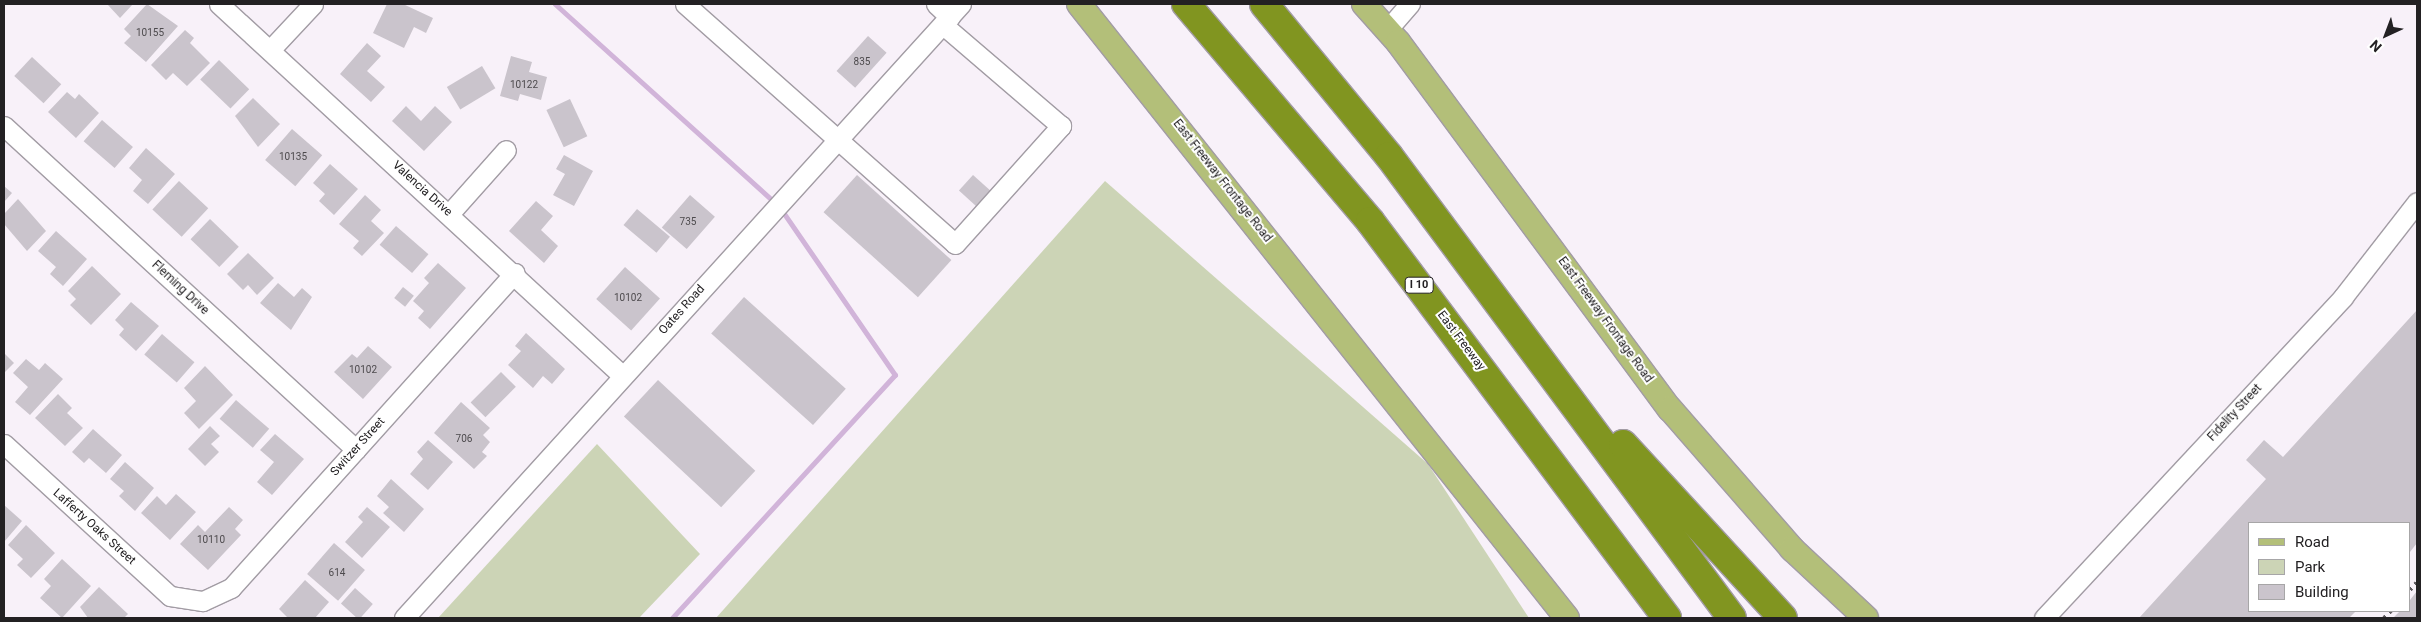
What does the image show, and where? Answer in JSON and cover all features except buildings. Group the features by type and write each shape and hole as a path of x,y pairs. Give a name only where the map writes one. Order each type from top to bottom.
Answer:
{"highway":[{"name":"East Freeway","path":"1186,4 1370,221 1665,618"},
{"path":"1264,4 1389,156 1528,340 1732,618"},
{"path":"1528,340 1783,618"}],"main road":[{"name":"East Freeway Frontage Road","path":"1079,4 1567,618"},
{"name":"East Freeway Frontage Road","path":"1364,4 1387,30 1670,410 1792,549 1866,618"}],"street":[{"name":"Valencia Drive","path":"219,4 515,273 623,376"},
{"path":"270,50 314,4"},
{"path":"685,4 836,141 955,244 1061,126 951,15 936,4"},
{"path":"1387,30 1410,4"},
{"name":"Oates Road","path":"404,618 951,15"},
{"name":"Fleming Drive","path":"4,126 356,450"},
{"path":"450,214 506,150"},
{"name":"Fidelity Street","path":"2044,618 2342,297 2417,202"},
{"name":"Switzer Street","path":"190,599 202,601 231,588 515,273"},
{"name":"Lafferty Oaks Street","path":"4,444 170,596 190,599"}],"green space":[{"path":"1105,181 1428,464 1529,618 716,618"},
{"path":"597,444 700,554 639,618 438,618"}],"waterway":[{"path":"555,4 775,203"},
{"path":"672,618 895,375 781,209"}],"railway":[{"path":"2411,589 2417,582"},
{"path":"2384,618 2390,612"}]}
